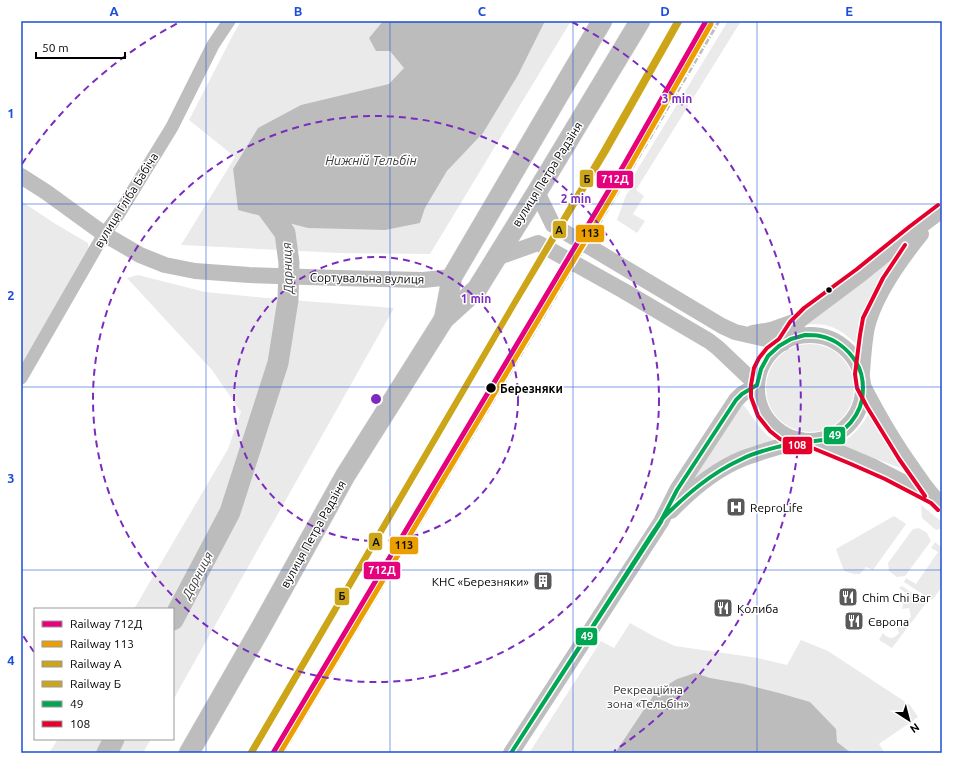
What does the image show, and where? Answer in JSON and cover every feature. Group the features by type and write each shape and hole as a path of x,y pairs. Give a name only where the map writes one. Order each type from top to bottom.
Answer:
{"main road":[{"name":"вулиця Петра Радзіня","path":"444,319 452,277 602,21"},
{"name":"вулиця Петра Радзіня","path":"189,753 345,476 444,319 477,288 640,21"}],"street":[{"name":"вулиця Гліба Бабіча","path":"21,378 104,234 118,215 172,127 213,45 229,21"},
{"name":"Сортувальна вулиця","path":"21,176 46,192 104,234 140,255 165,265 195,271 249,275 423,280 452,277"},
{"path":"537,192 553,225 714,322 740,333 783,342 792,338 807,335 822,336 841,345 852,356 858,365 862,380 872,404 894,441 938,501"},
{"path":"938,501 874,467 806,441 789,437 778,431 763,413 758,402 757,385 760,370 764,361 771,352 783,342 801,319 861,274 940,211"},
{"path":"661,522 691,491 731,464 755,454 806,441 824,440 840,432 849,424 859,410 862,398 862,380 867,328 873,310 902,258 940,211"},
{"path":"496,258 538,243 706,339 757,385"},
{"path":"740,333 764,331 801,319"},
{"path":"721,351 729,363 736,379 736,400"},
{"path":"511,753 661,522 677,490 736,400 742,394 757,385"}],"green space":[{"path":"241,21 383,21 369,38 474,21 571,21 430,254 340,253 181,245 235,157 189,120","holes":["258,128 481,135 447,171 425,208 420,223 238,210 233,169"]},
{"path":"728,21 741,21 636,190 644,196 633,214 645,221 637,233 617,220 626,195 635,183 631,180"},
{"path":"21,201 88,243 89,250 21,364"},
{"path":"894,255 892,264 873,290 862,316 858,346 846,335 834,328 813,324 804,325"},
{"path":"138,275 205,292 394,308 174,698 174,608 135,608 228,449 241,412 212,370 127,278"},
{"path":"810,344 827,348 841,357 850,371 854,388 850,405 841,419 827,428 810,432 793,428 779,419 770,405 766,388 770,371 779,357 793,348"},
{"path":"743,404 758,425 776,442 685,489"},
{"path":"869,413 900,468 840,445 856,431"},
{"path":"921,505 942,522 942,528 936,530 922,518"},
{"path":"894,516 906,524 873,570 866,567 860,574 844,571 836,549"},
{"path":"919,528 927,533 931,541 905,576 897,577 889,571 888,563 913,529"},
{"path":"935,542 942,548 942,587 932,600 904,582 906,578 916,584 938,552 931,548"},
{"path":"902,586 926,603 892,648 879,640 883,633 889,638 895,637 899,633 897,628 900,623 905,622 911,617 909,608 902,609 903,604 899,602 906,593 899,588"},
{"name":"Рекреаційна зона «Тельбін»","path":"630,623 675,646 758,658 787,665 801,640 828,651 910,705 918,717 879,744 885,753 529,753 601,641 614,648"},
{"path":"57,740 150,740 143,753 49,753"}],"water":[{"name":"Нижній Тельбін","path":"383,21 545,21 518,75 483,133 447,171 425,208 420,223 385,230 308,228 238,210 233,169 258,128 301,105 389,84 404,68 390,51 376,51 369,38"},
{"path":"695,673 710,678 744,684 810,702 836,729 837,742 851,753 615,753 655,693 677,679"}],"waterway":[{"name":"Дарниця","path":"174,618 230,512 278,363 288,300 289,263 285,233 263,203 261,195"},
{"name":"Дарниця","path":"107,753 114,740"}],"railway":[{"path":"283,753 719,21"}],"rail line":[{"name":"Б","path":"250,753 603,151 677,21"},
{"name":"A","path":"254,750 514,305 606,152 680,21"},
{"name":"712Д","path":"273,753 625,163 706,21"},
{"name":"113","path":"280,753 630,166 711,24"}],"transit line":[{"name":"108","path":"938,205 857,269 804,308 790,322 779,339 767,348 759,358 754,368 751,385 751,397 758,416 770,431 780,439 793,445 810,447 885,479 931,503 938,510"},
{"name":"108","path":"905,245 883,278 863,318 855,374 857,388 867,407 899,459 925,496"},
{"name":"49","path":"805,335 826,337 841,345 853,357 860,371 863,390 862,400 856,416 845,428 831,437 815,441 797,441 752,454 731,465 699,485 662,519 677,490 736,400 742,394 757,385 761,369 768,356 779,346 791,339 805,335"},
{"name":"49","path":"662,519 661,522 511,753 650,537 662,519"}],"place":[{"name":"Березняки","path":"491,388"},
{"name":"ReproLife","path":"736,507"},
{"name":"КНС «Березняки»","path":"543,581"},
{"name":"Chim Chi Bar","path":"848,597"},
{"name":"Колиба","path":"723,608"},
{"name":"Європа","path":"854,621"}]}
